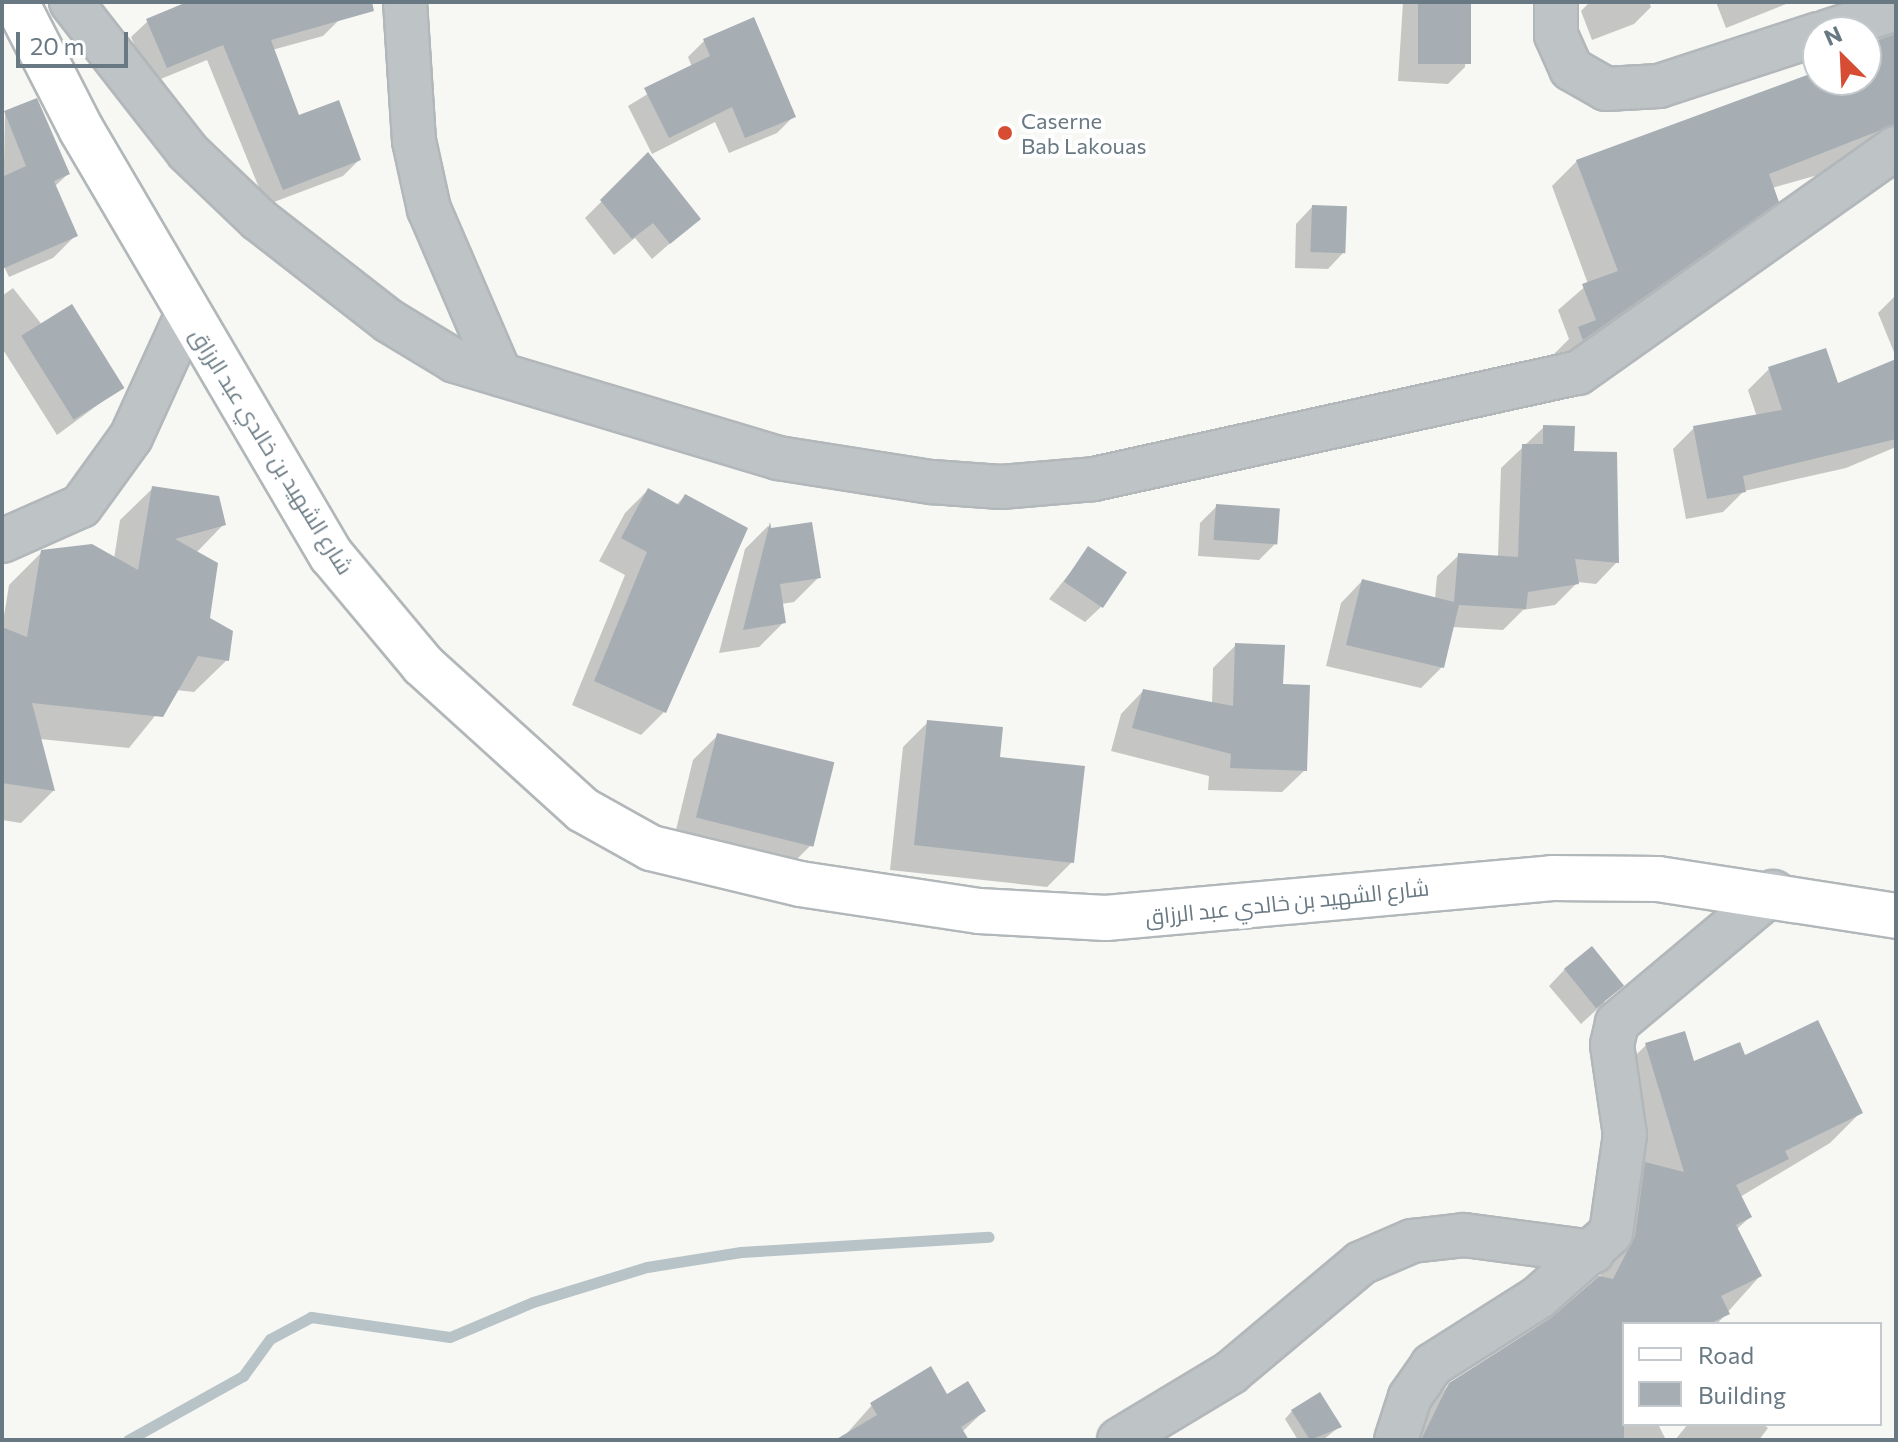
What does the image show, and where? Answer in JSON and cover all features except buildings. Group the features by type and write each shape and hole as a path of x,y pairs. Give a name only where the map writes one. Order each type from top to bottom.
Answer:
{"main road":[{"name":"شارع الشهيد بن خالدي عبد الرزاق","path":"16,2 187,314 332,556 423,665 583,810 651,848 800,884 979,911 1106,918 1552,878 1658,879 1773,892 1896,916"}],"street":[{"path":"71,2 188,152 258,219 389,321 455,361 794,460 1001,487 1094,479 1578,373 1896,148"},
{"path":"405,2 414,141 429,209 500,374"},
{"path":"1556,2 1556,35 1571,69 1606,89 1659,86 1802,39"},
{"path":"1875,16 1896,9"},
{"path":"2,541 81,506 131,437 187,314"},
{"path":"1396,1440 1410,1397 1432,1365 1539,1297 1611,1233 1622,1188 1617,1023 1773,892"},
{"path":"1119,1440 1230,1373 1361,1263 1412,1241 1478,1236 1593,1252"}],"waterway":[{"path":"128,1440 243,1376 270,1339 311,1317 450,1337 533,1302 647,1267 741,1252 989,1237"}],"place":[{"name":"Caserne Bab Lakouas","path":"1005,133"}]}
